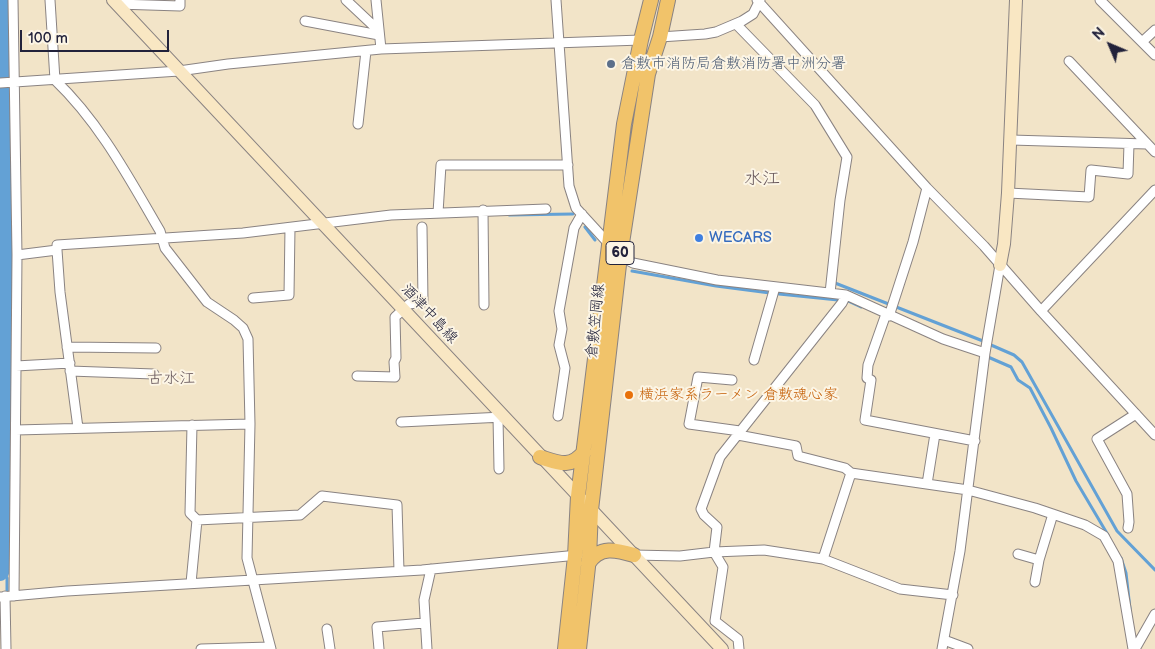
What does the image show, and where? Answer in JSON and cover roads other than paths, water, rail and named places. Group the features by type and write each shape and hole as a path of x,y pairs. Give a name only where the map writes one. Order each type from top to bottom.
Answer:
{"main road":[{"name":"倉敷笠岡線","path":"565,649 575,556 578,496 624,124 651,0"},
{"name":"倉敷笠岡線","path":"579,649 591,558 592,510 620,256 648,74 660,37 668,0"},
{"path":"1000,264 1004,244 1008,193 1016,0"},
{"name":"酒津中島線","path":"115,2 500,417 592,510 722,649"},
{"path":"540,456 568,464 577,460 584,452"},
{"path":"591,558 610,550 634,555"}],"street":[{"path":"6,649 6,596 16,430 17,255 7,83 12,0"},
{"path":"50,0 55,80 72,96 95,124 160,231 165,248 206,302 234,320 243,328 248,339 250,424 247,558 271,648 201,649"},
{"path":"115,2 180,6 180,0"},
{"path":"346,0 379,33"},
{"path":"376,0 381,49"},
{"path":"556,0 568,186 576,208 620,256 633,263 717,280 846,295 889,312 943,339 985,353"},
{"path":"1100,0 1155,55"},
{"path":"660,37 716,32 736,24 753,14 759,1 927,188 984,246 1041,311 1155,434"},
{"path":"305,21 379,33"},
{"path":"736,24 815,105 848,157 840,200 830,293"},
{"path":"1142,42 1155,30"},
{"path":"7,83 179,71 228,64 381,49 641,40"},
{"path":"358,124 366,51"},
{"path":"1069,61 1155,152"},
{"path":"1011,140 1147,144"},
{"path":"1008,193 1089,197 1091,170 1128,174 1129,144"},
{"path":"438,213 441,165 568,165"},
{"path":"927,188 913,242 889,312 868,365 867,378 871,380 865,420 975,441"},
{"path":"1041,311 1153,197"},
{"path":"78,428 67,347 57,245 243,233 390,215 546,209"},
{"path":"483,210 484,305"},
{"path":"558,416 565,368 560,345 562,329 559,311 574,228 582,214"},
{"path":"357,376 395,377 394,317 409,304 423,302 422,227"},
{"path":"253,298 289,295 290,228"},
{"path":"17,255 57,250"},
{"path":"968,649 943,645 953,596 975,441 985,353 1000,264"},
{"path":"754,360 775,287"},
{"path":"739,649 738,639 715,621 722,567 714,552 717,528 704,515 701,508 720,457 846,295"},
{"path":"67,347 156,348"},
{"path":"16,366 70,367 154,374"},
{"path":"732,380 698,377 689,424 796,446 798,456 845,468 851,472 968,490 1086,525 1104,536 1118,561 1134,649"},
{"path":"1128,528 1127,494 1097,439 1136,414"},
{"path":"401,422 500,417 500,468"},
{"path":"16,430 250,424"},
{"path":"192,425 190,513 197,520 300,516 322,496 396,505 399,571"},
{"path":"927,484 936,434"},
{"path":"823,559 851,472"},
{"path":"1035,582 1039,560 1053,514"},
{"path":"191,583 197,520"},
{"path":"634,555 680,556 714,552 764,550 823,559 900,589 953,596"},
{"path":"1018,554 1039,560"},
{"path":"6,596 431,569 575,556 591,558"},
{"path":"428,649 424,623 424,600 431,569"},
{"path":"1134,649 1155,614"},
{"path":"379,649 377,626 424,623"},
{"path":"327,629 330,649"}],"waterway":[{"path":"0,0 4,252 2,567 0,572"},
{"path":"509,215 573,214"},
{"path":"585,227 595,240"},
{"path":"632,271 716,286 770,293"},
{"path":"835,283 983,341"},
{"path":"779,294 838,300"},
{"path":"848,301 861,307"},
{"path":"991,345 1014,355 1022,362 1117,531 1155,570"},
{"path":"988,357 1011,367 1018,380 1030,388 1076,481 1108,535"},
{"path":"1121,558 1126,573 1130,609"},
{"path":"2,567 7,578 7,596"}],"place":[{"name":"倉敷市消防局倉敷消防署中洲分署","path":"611,64"},
{"name":"WECARS","path":"699,238"},
{"name":"横浜家系ラーメン 倉敷魂心家","path":"629,395"}],"district":[{"name":"水江","path":"762,179"},
{"name":"古水江","path":"171,379"}]}
